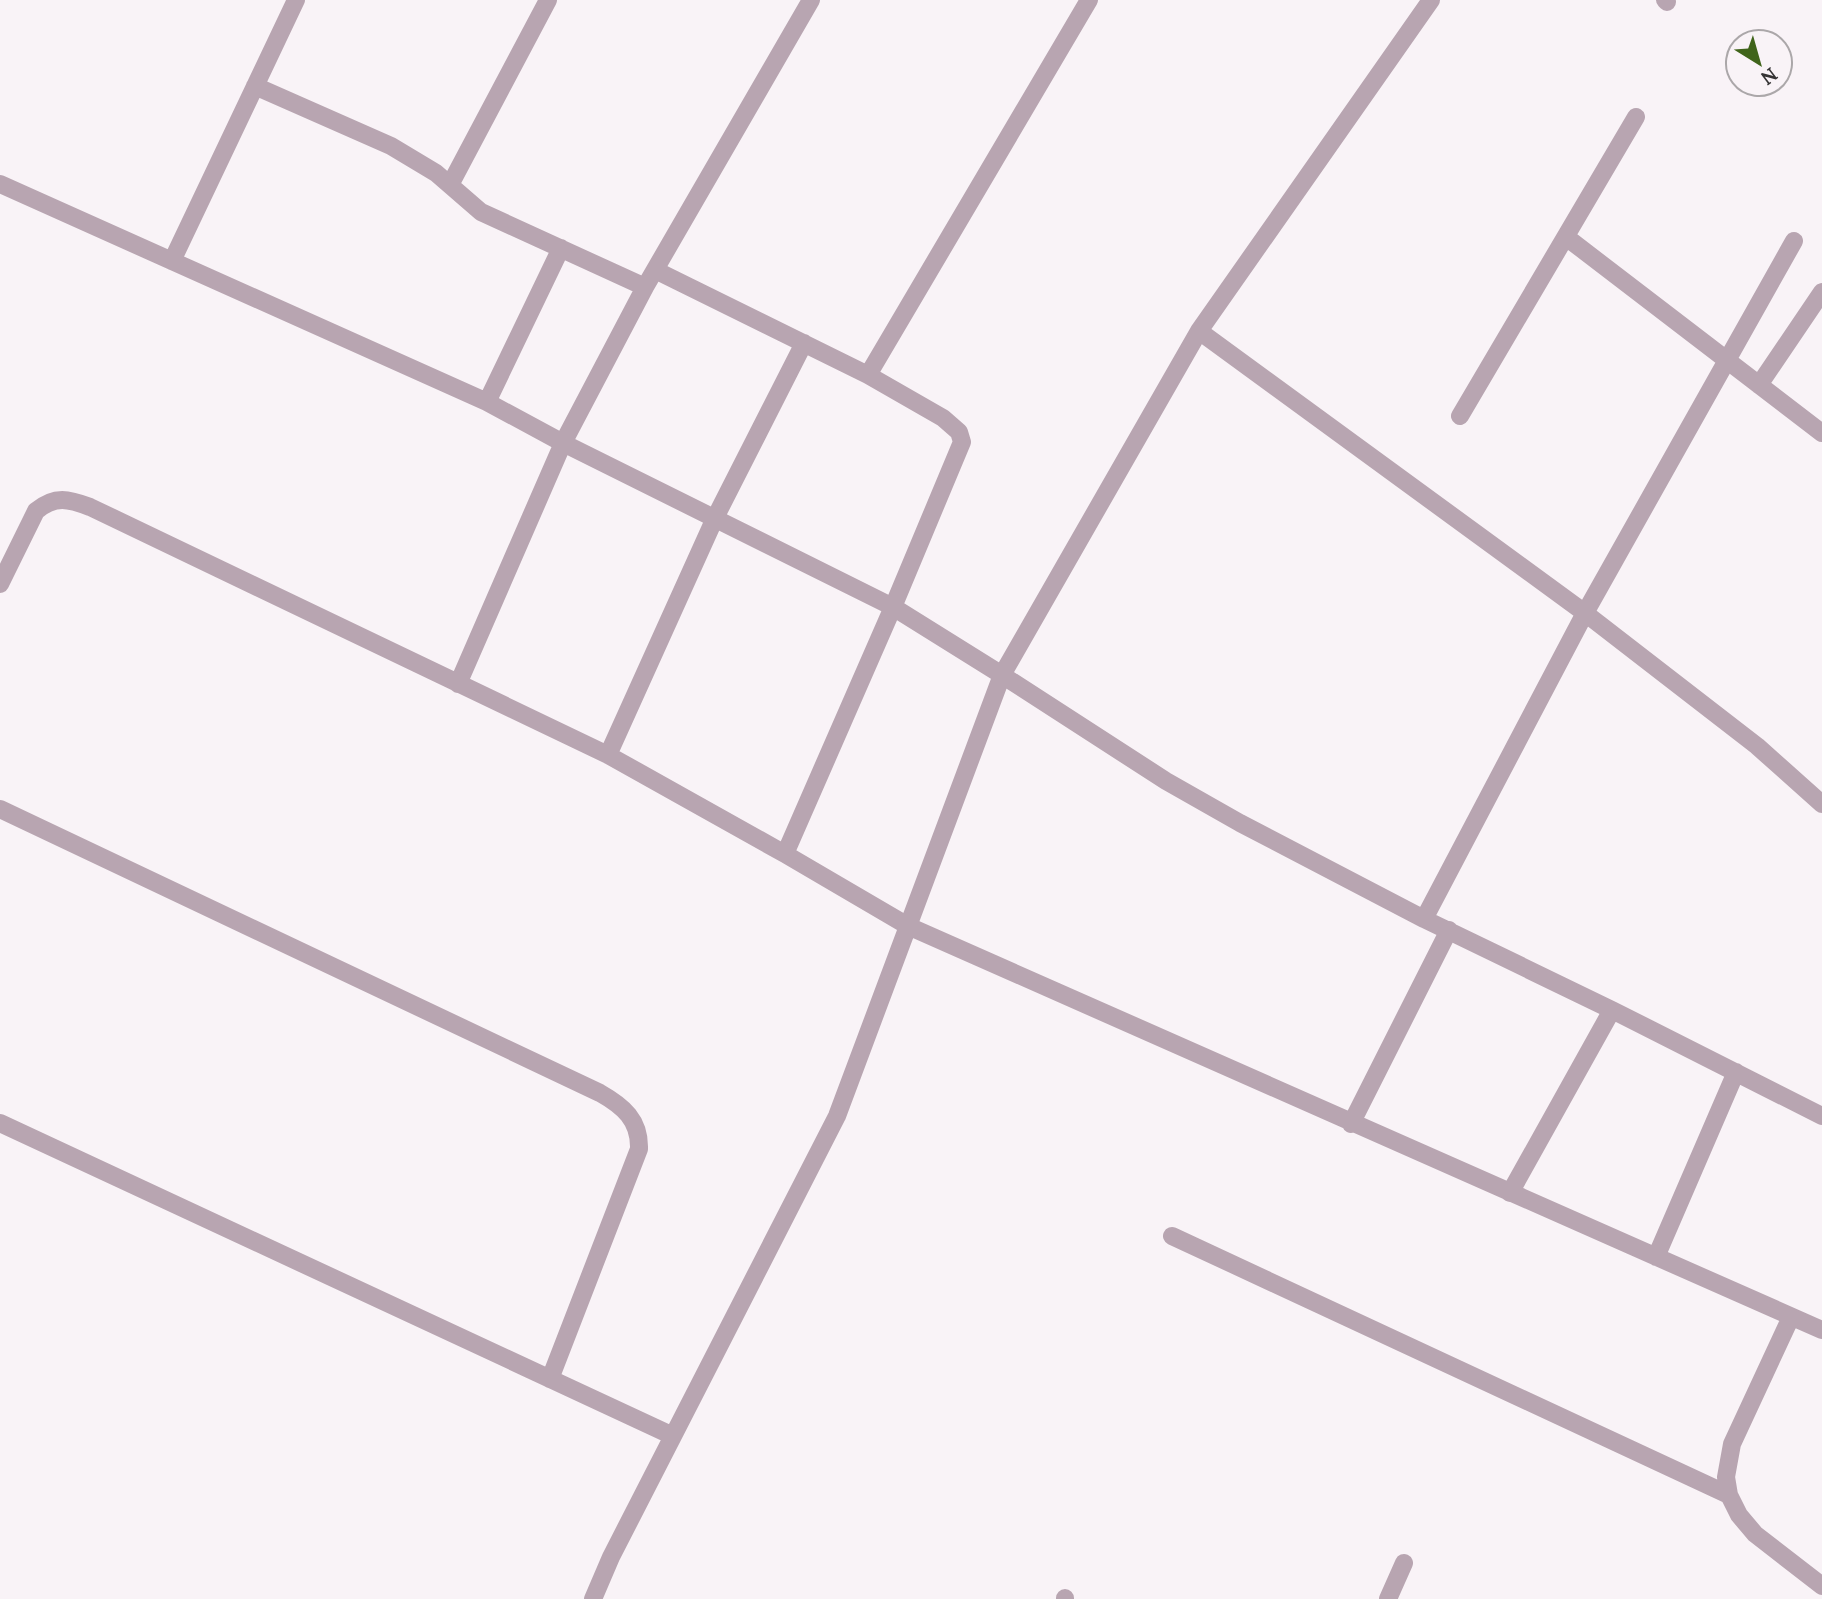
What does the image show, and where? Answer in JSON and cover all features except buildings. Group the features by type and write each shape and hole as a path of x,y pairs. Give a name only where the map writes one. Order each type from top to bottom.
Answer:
{"street":[{"path":"172,261 296,0"},
{"path":"450,185 548,0"},
{"path":"458,684 563,443 645,287 811,0"},
{"path":"868,375 1089,0"},
{"path":"593,1599 611,1557 836,1116 1002,675 1199,331 1431,0"},
{"path":"255,86 391,146 436,173 481,212 645,287"},
{"path":"1460,416 1636,117"},
{"path":"0,184 486,401 563,443 893,607 1166,781 1240,823 1424,919 1822,1115"},
{"path":"1566,237 1822,433"},
{"path":"1424,919 1585,613 1794,242"},
{"path":"486,401 561,248"},
{"path":"655,270 868,375 943,418 959,432 962,442 785,854"},
{"path":"1759,385 1822,292"},
{"path":"1199,331 1585,613 1757,746 1822,804"},
{"path":"608,755 715,518 804,343"},
{"path":"0,584 36,510 46,502 59,498 72,500 608,755 908,926 1822,1331"},
{"path":"0,809 600,1093 626,1111 635,1123 639,1149 551,1379"},
{"path":"1351,1124 1450,930"},
{"path":"1510,1193 1612,1010"},
{"path":"1656,1257 1736,1072"},
{"path":"0,1123 673,1436"},
{"path":"1172,1236 1729,1495"},
{"path":"1791,1317 1732,1444 1726,1477 1729,1495 1739,1515 1755,1534 1822,1586"},
{"path":"1388,1599 1404,1563"}]}
